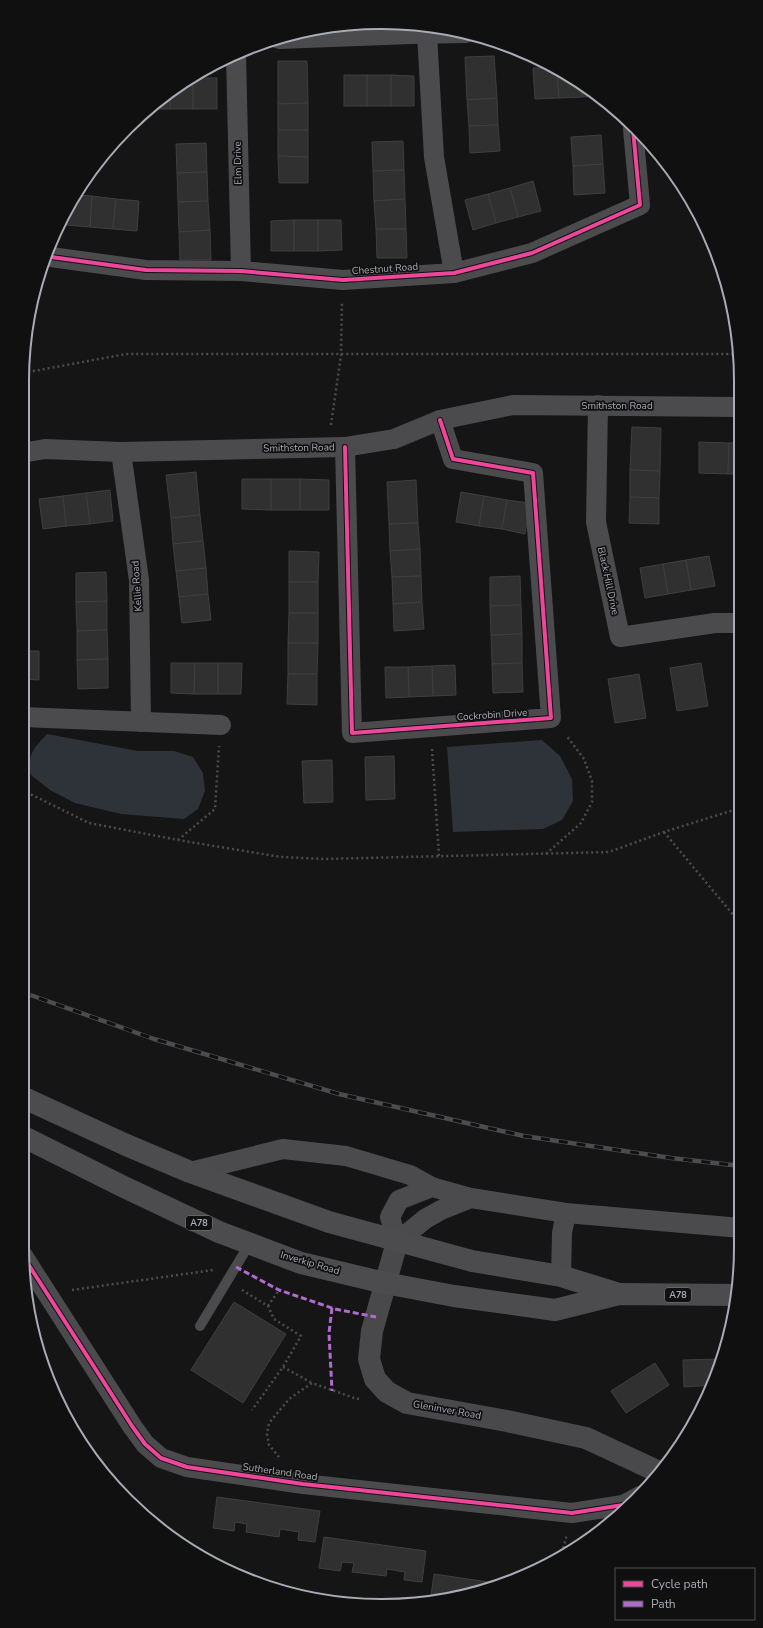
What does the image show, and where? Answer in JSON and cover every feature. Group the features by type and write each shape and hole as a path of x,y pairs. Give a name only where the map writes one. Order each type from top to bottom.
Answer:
{"highway":[{"name":"Inverkip Road","path":"29,1099 124,1144 190,1172 329,1222 397,1242 472,1261 561,1276 619,1294"},
{"name":"Inverkip Road","path":"29,1140 219,1232 301,1263 385,1283 454,1296 555,1310 619,1294 731,1295"}],"street":[{"path":"307,37 417,31"},
{"path":"417,31 434,157 454,272"},
{"name":"Elm Drive","path":"236,61 241,271"},
{"name":"Chestnut Road","path":"52,257 146,270 241,271 343,280 454,272 532,253 640,205 634,135"},
{"name":"Smithston Road","path":"29,452 45,449 121,452 337,447 394,439 440,420 513,405 734,408"},
{"name":"Black Hill Drive","path":"598,405 596,522 620,637 715,623 734,623"},
{"path":"440,420 453,459 533,473 550,718"},
{"name":"Cockrobin Drive","path":"337,447 352,733 550,718"},
{"name":"Kellie Road","path":"121,452 139,580 141,722"},
{"path":"29,717 220,725"},
{"path":"190,1172 283,1149 346,1156 410,1175 432,1188 471,1198 566,1213 734,1227"},
{"path":"432,1188 399,1200 390,1217 397,1242 425,1219 441,1210 471,1198"},
{"path":"561,1276 562,1240 566,1213"},
{"name":"Gleninver Road","path":"397,1242 372,1331 369,1359 376,1379 387,1392 406,1403 507,1421 586,1438 654,1470"},
{"name":"Sutherland Road","path":"30,1265 132,1426 145,1444 162,1458 187,1467 303,1484 572,1513 621,1505"}],"lane":[{"path":"200,1326 250,1243"}],"path":[{"path":"337,447 343,280"},
{"path":"29,372 126,354 733,354"},
{"path":"546,854 581,823 592,802 592,781 584,759 566,735 550,718"},
{"path":"178,840 215,809 220,725"},
{"path":"430,727 439,856"},
{"path":"29,793 89,823 178,840 281,857 325,859 608,852 664,832 734,810"},
{"path":"664,832 734,916"},
{"path":"48,1293 192,1272"},
{"path":"242,1290 268,1306 274,1319 301,1336 283,1367 252,1410"},
{"path":"268,1306 279,1290"},
{"path":"283,1367 312,1383 357,1399 387,1392"},
{"path":"303,1484 269,1445 267,1434 269,1423 289,1399 312,1383"}],"shaded area":[{"path":"47,734 138,751 174,751 193,757 203,773 205,791 198,809 184,819 121,814 75,803 50,790 31,775 30,762 32,752"},
{"path":"542,740 560,756 572,779 573,801 562,820 543,829 453,832 447,747"}],"building":[{"path":"494,56 497,98 467,100 465,57"},
{"path":"278,61 307,61 308,103 278,104"},
{"path":"533,68 543,68 557,76 559,98 535,99"},
{"path":"344,75 367,75 367,106 344,106"},
{"path":"367,75 391,75 391,106 367,106"},
{"path":"391,75 414,76 414,106 391,106"},
{"path":"557,76 582,91 582,97 559,98"},
{"path":"202,78 217,78 217,109 193,109 193,84"},
{"path":"193,84 193,109 170,109 170,100"},
{"path":"582,91 589,97 582,97"},
{"path":"497,98 498,125 469,126 467,100"},
{"path":"170,100 170,109 158,109"},
{"path":"308,103 308,130 278,130 278,104"},
{"path":"498,125 500,151 470,153 469,126"},
{"path":"278,130 308,130 308,157 278,156"},
{"path":"601,135 603,164 573,166 571,137"},
{"path":"403,141 404,170 373,171 372,142"},
{"path":"206,143 207,172 177,173 176,144"},
{"path":"278,156 308,157 308,183 279,183"},
{"path":"603,164 605,193 574,195 573,166"},
{"path":"404,170 405,199 374,201 373,171"},
{"path":"207,172 208,201 178,202 177,173"},
{"path":"533,181 541,211 518,217 510,188"},
{"path":"510,188 518,217 496,223 488,194"},
{"path":"488,194 496,223 473,230 465,200"},
{"path":"82,195 92,196 90,227 66,225"},
{"path":"92,196 116,199 113,229 90,227"},
{"path":"116,199 139,201 137,231 113,229"},
{"path":"405,199 406,229 376,229 374,201"},
{"path":"208,201 210,230 179,232 178,202"},
{"path":"294,220 318,220 318,251 294,251"},
{"path":"294,220 294,251 271,251 271,221"},
{"path":"318,220 341,220 342,250 318,251"},
{"path":"376,229 406,229 407,258 377,258"},
{"path":"210,230 211,260 180,260 179,232"},
{"path":"632,427 661,428 660,471 630,470"},
{"path":"699,442 729,443 728,474 699,473"},
{"path":"729,443 734,443 734,474 728,474"},
{"path":"630,470 660,471 659,498 630,497"},
{"path":"196,472 200,515 171,518 166,475"},
{"path":"242,479 271,479 271,510 242,509"},
{"path":"271,479 300,479 300,510 271,510"},
{"path":"300,479 329,480 329,510 300,510"},
{"path":"416,480 418,523 389,524 387,482"},
{"path":"110,490 113,521 90,524 86,493"},
{"path":"461,492 484,496 479,526 456,522"},
{"path":"86,493 90,524 66,526 63,496"},
{"path":"63,496 66,526 43,529 39,499"},
{"path":"484,496 507,500 502,529 479,526"},
{"path":"630,497 659,498 659,524 629,523"},
{"path":"507,500 530,503 525,534 502,529"},
{"path":"200,515 203,541 173,544 171,518"},
{"path":"418,523 420,549 390,551 389,524"},
{"path":"203,541 206,568 176,571 173,544"},
{"path":"420,549 421,576 392,577 390,551"},
{"path":"289,551 319,552 318,582 289,582"},
{"path":"709,556 715,586 691,590 686,560"},
{"path":"686,560 691,590 668,594 663,564"},
{"path":"663,564 668,594 645,598 640,568"},
{"path":"206,568 208,594 179,597 176,571"},
{"path":"106,572 107,601 76,602 76,573"},
{"path":"421,576 422,602 393,604 392,577"},
{"path":"520,576 521,605 490,606 490,577"},
{"path":"289,582 318,582 318,613 289,613"},
{"path":"208,594 211,620 182,623 179,597"},
{"path":"107,601 107,630 77,631 76,602"},
{"path":"422,602 424,629 394,631 393,604"},
{"path":"521,605 522,634 491,635 490,606"},
{"path":"289,613 318,613 318,643 288,643"},
{"path":"107,630 108,659 77,660 77,631"},
{"path":"522,634 522,663 492,664 491,635"},
{"path":"288,643 318,643 317,674 288,674"},
{"path":"29,651 39,651 39,680 29,679"},
{"path":"108,659 108,688 78,689 77,660"},
{"path":"171,663 195,663 194,694 171,693"},
{"path":"195,663 218,663 218,694 194,694"},
{"path":"218,663 242,663 241,694 218,694"},
{"path":"522,663 523,692 493,693 492,664"},
{"path":"701,663 708,706 677,711 670,668"},
{"path":"455,665 456,695 433,696 432,666"},
{"path":"432,666 433,696 409,697 408,667"},
{"path":"385,667 408,667 409,697 386,698"},
{"path":"288,674 317,674 317,705 287,704"},
{"path":"639,674 646,718 615,723 608,679"},
{"path":"394,756 395,799 366,800 365,757"},
{"path":"332,760 333,802 304,803 302,761"},
{"path":"234,1302 286,1334 243,1403 191,1370"},
{"path":"715,1359 705,1386 684,1387 683,1360"},
{"path":"655,1363 669,1385 626,1413 611,1391"},
{"path":"217,1497 320,1511 315,1542 298,1540 299,1532 280,1529 279,1537 246,1532 247,1524 235,1522 234,1531 213,1528"},
{"path":"324,1537 426,1551 422,1582 404,1580 405,1572 387,1569 386,1576 352,1572 354,1563 342,1562 340,1571 319,1568"},
{"path":"434,1574 489,1582 473,1587 431,1595"}],"railway":[{"path":"29,994 154,1039 339,1094 524,1136 671,1158 734,1165"}],"marked path":[{"path":"236,1267 279,1290 335,1309 376,1317"},
{"path":"332,1308 329,1333 332,1391"}],"cycle path":[{"path":"52,257 146,270 241,271 343,280 454,273 532,253 640,205 634,135"},
{"path":"345,447 352,733 551,718 533,473 453,459 440,420"},
{"path":"30,1267 132,1426 145,1444 161,1458 187,1467 303,1484 572,1513 621,1505"}]}
